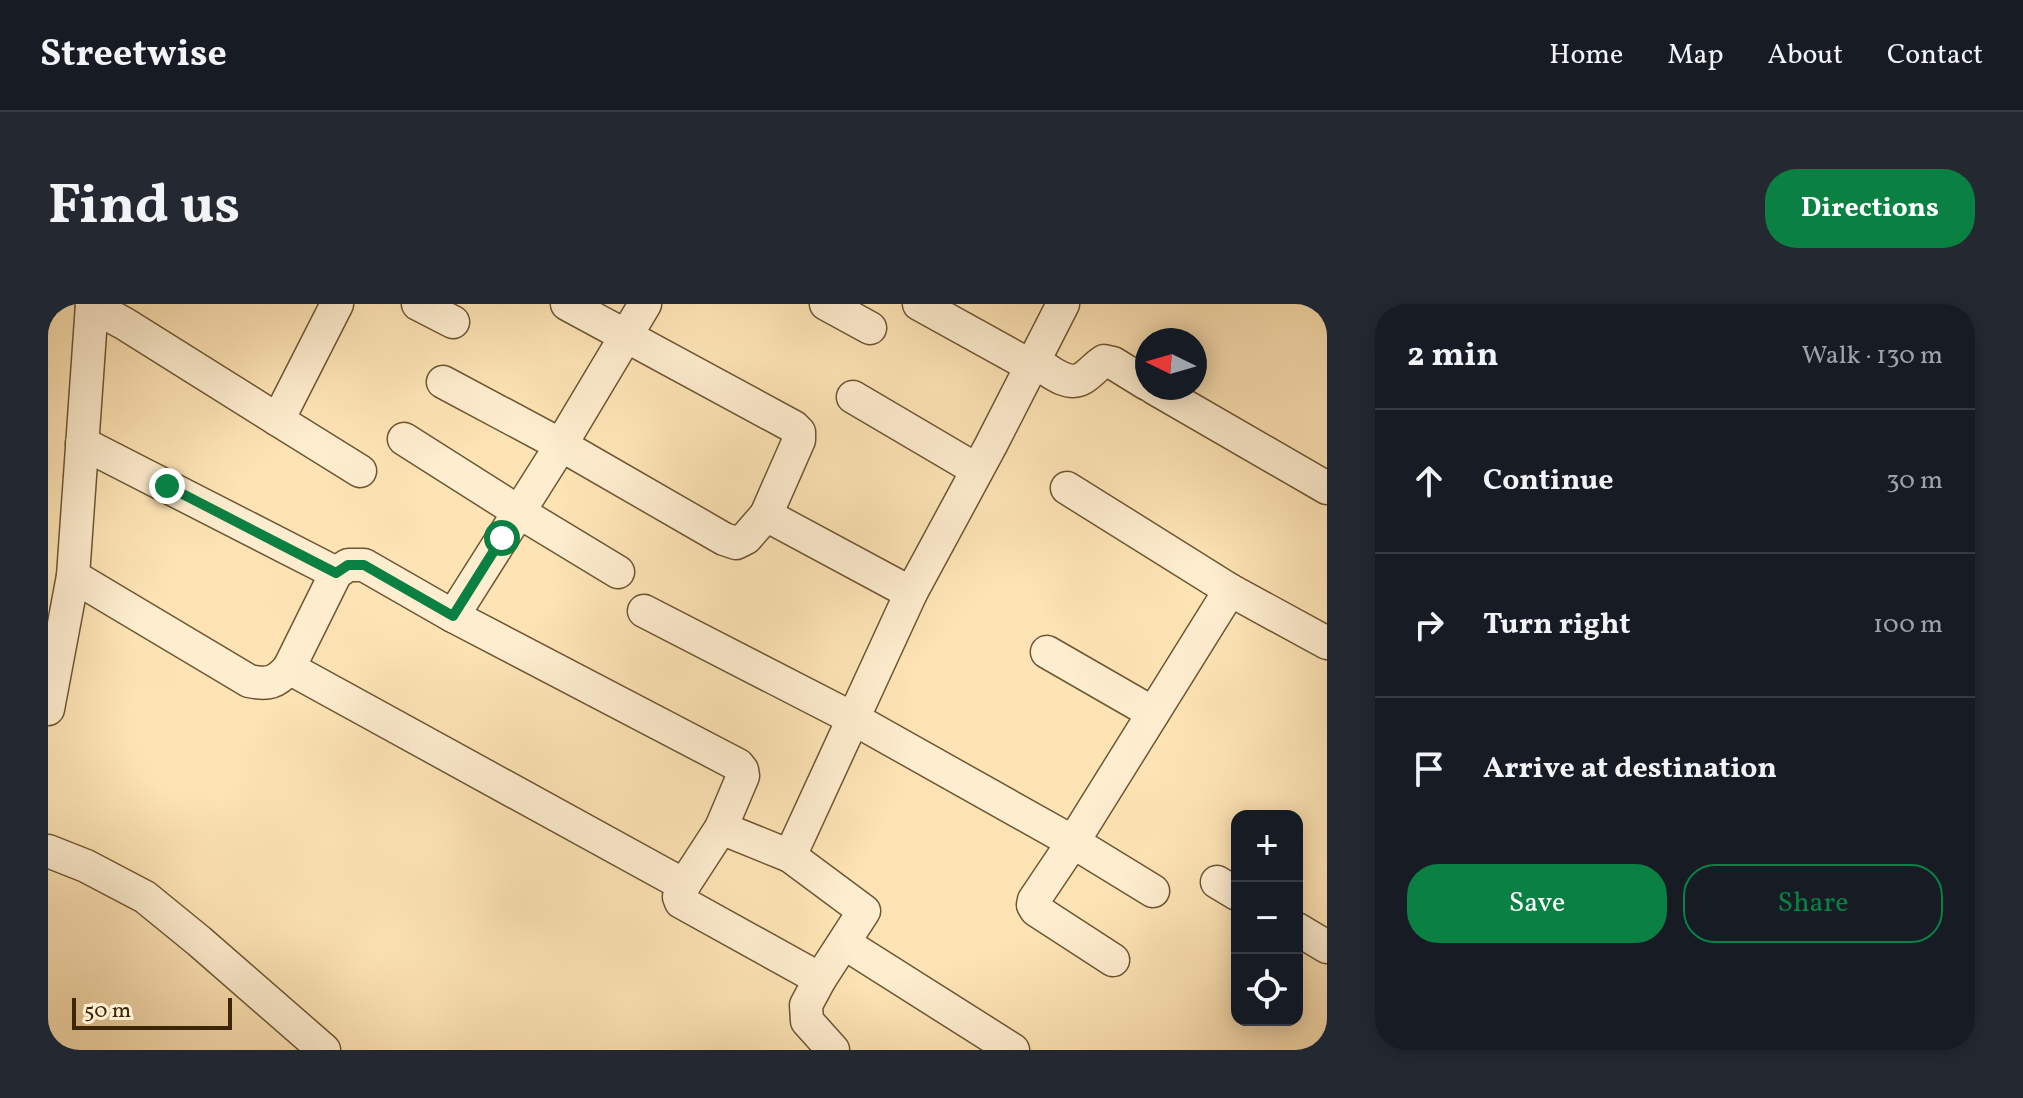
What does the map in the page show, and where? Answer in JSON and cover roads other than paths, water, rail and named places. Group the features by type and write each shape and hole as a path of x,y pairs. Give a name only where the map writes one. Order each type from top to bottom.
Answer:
{"street":[{"path":"278,420 337,304"},
{"path":"418,304 453,322"},
{"path":"443,382 561,445 724,539 736,543 746,538 766,515 799,440 799,432 567,304"},
{"path":"453,616 645,304"},
{"path":"826,304 870,328"},
{"path":"919,304 1065,380 1074,382 1083,378 1104,361 1135,377"},
{"path":"790,856 911,593 1063,304"},
{"path":"48,709 73,576 92,305 360,471"},
{"path":"853,397 977,470"},
{"path":"1175,400 1327,488"},
{"path":"404,439 618,572"},
{"path":"82,443 336,573"},
{"path":"1067,488 1230,590 1327,643"},
{"path":"766,515 911,593"},
{"path":"73,576 249,681 261,684 279,680 289,668 336,573 348,565 364,565 453,616 738,765 743,776 721,828 679,897 681,902 820,979"},
{"path":"1113,960 1036,910 1034,900 1230,590"},
{"path":"644,611 854,719 1073,842 1153,891"},
{"path":"1047,652 1153,713"},
{"path":"289,668 684,885"},
{"path":"721,828 790,856 864,911 806,1005 807,1021 833,1050"},
{"path":"48,851 86,866 145,897 323,1050"},
{"path":"1303,933 1327,947"},
{"path":"844,943 1013,1050"}]}
